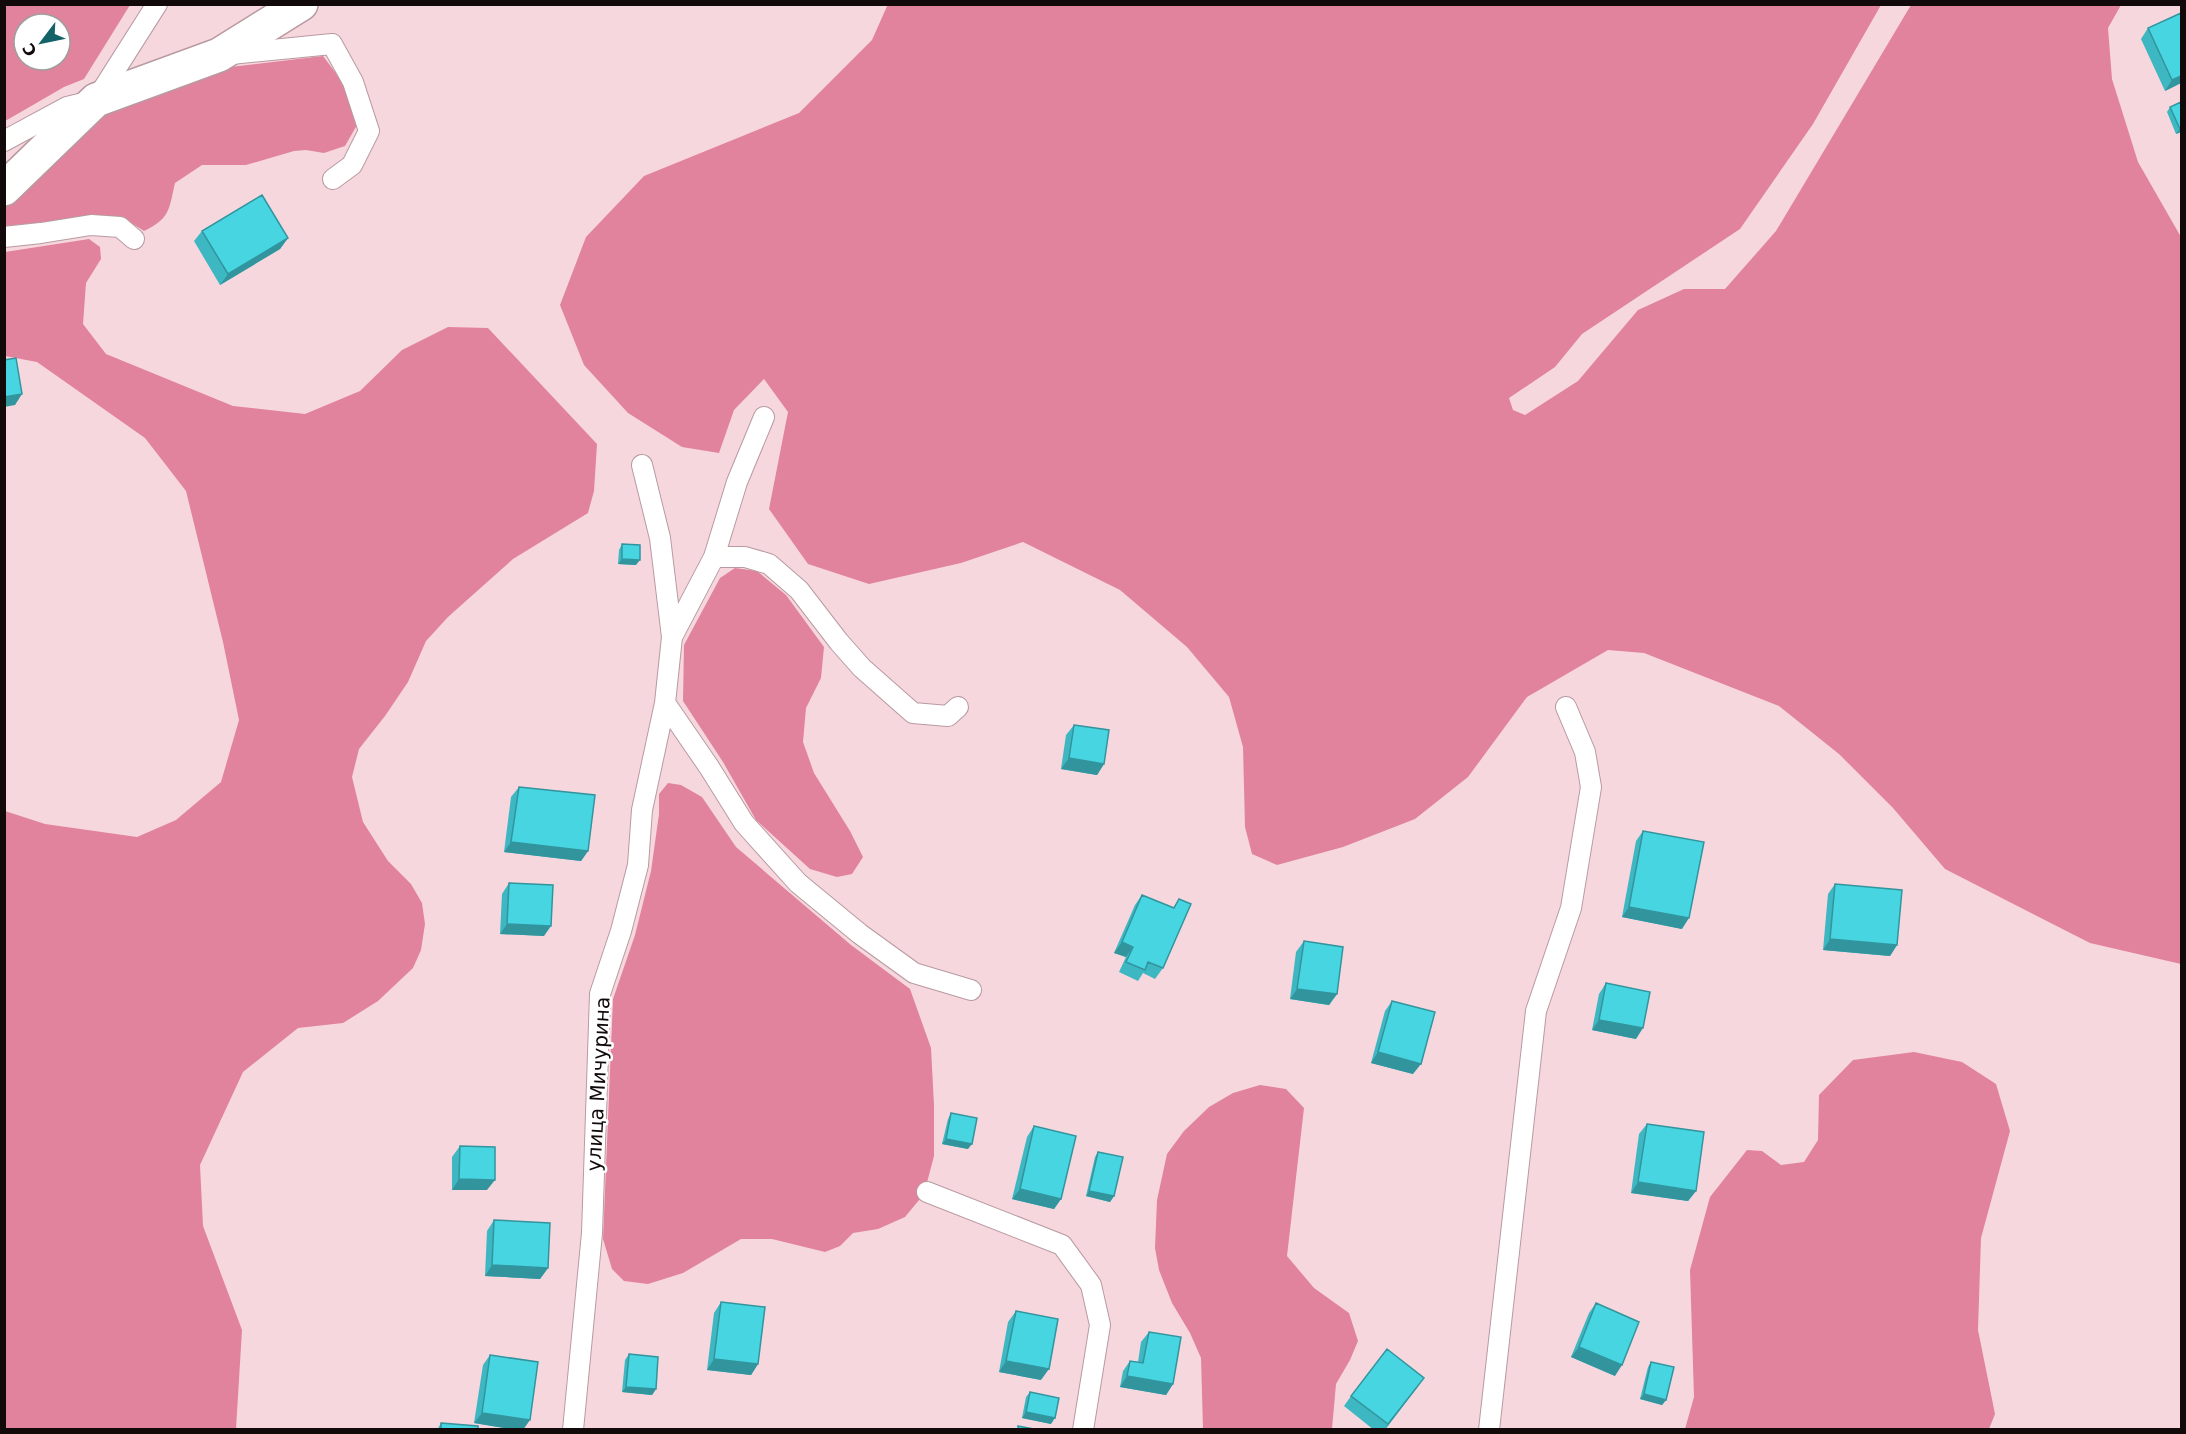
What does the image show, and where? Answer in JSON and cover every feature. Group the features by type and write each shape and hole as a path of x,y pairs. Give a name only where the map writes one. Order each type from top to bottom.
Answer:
{"street":[{"path":"4,189 96,100 219,55 301,4"}],"lane":[{"path":"4,141 67,107 96,100 157,4"},
{"path":"219,55 332,44 353,82 369,130 352,165 333,179"},
{"path":"4,237 91,225 120,227 134,239"},
{"path":"672,637 714,557 737,482 764,417"},
{"path":"642,465 660,538 672,637"},
{"path":"714,557 745,557 769,564 799,590 862,668 913,713 948,716 958,707"},
{"name":"улица Мичурина","path":"573,1430 592,1233 600,994 621,931 638,865 642,810 665,703 672,637"},
{"path":"665,703 744,823 798,883 860,934 914,973 971,990"},
{"path":"1489,1430 1536,1011 1571,909 1591,787 1585,752 1566,707"},
{"path":"927,1192 1062,1245 1091,1285 1100,1325 1083,1430"}],"shaded area":[{"path":"5,4 130,5 84,79 64,87 4,120"},
{"path":"888,4 1881,5 1813,124 1740,229 1582,334 1555,367 1509,398 1513,410 1525,415 1578,381 1638,310 1684,289 1725,289 1776,231 1911,5 2121,5 2108,28 2112,79 2138,162 2181,237 2181,964 2090,943 1945,869 1893,808 1839,754 1779,706 1644,653 1608,650 1527,697 1468,777 1415,819 1343,847 1277,865 1252,854 1245,827 1243,747 1229,697 1187,647 1120,590 1023,542 961,563 869,584 808,564 769,509 788,412 764,379 734,410 719,453 682,447 628,413 584,365 560,305 586,237 644,176 799,113 872,40"},
{"path":"323,56 344,84 357,125 345,146 324,153 294,151 246,165 202,165 175,183 164,217 153,227 144,231 125,219 97,217 5,226 5,203 98,115 222,68"},
{"path":"89,239 100,247 101,259 86,283 83,324 106,354 233,406 305,414 360,391 402,350 448,327 488,328 597,444 594,491 588,513 513,559 448,617 426,641 408,682 359,749 352,777 363,822 388,861 411,884 422,903 425,924 421,950 413,968 378,1001 343,1023 298,1028 243,1072 200,1165 203,1226 242,1330 236,1429 5,1429 5,811 45,824 137,837 176,820 221,782 239,720 223,642 186,491 145,438 37,362 5,356 5,252"},
{"path":"735,568 757,571 786,595 824,647 821,678 806,708 803,742 814,773 850,831 863,857 852,874 837,877 810,869 756,820 723,762 683,701 684,645 720,578"},
{"path":"668,783 681,785 702,797 736,847 851,945 910,989 931,1048 934,1156 924,1194 905,1217 878,1229 853,1233 840,1246 825,1252 772,1239 741,1239 683,1273 648,1284 624,1281 612,1269 603,1239 613,999 635,935 651,871 659,814 659,794"},
{"path":"1914,1052 1962,1062 1996,1084 2010,1131 1981,1238 1978,1330 1995,1414 1989,1429 1685,1429 1694,1397 1690,1270 1710,1197 1747,1150 1762,1151 1781,1165 1804,1162 1818,1140 1819,1095 1853,1060"},
{"path":"1260,1085 1286,1089 1304,1108 1287,1256 1314,1288 1349,1313 1358,1341 1336,1384 1332,1429 1203,1429 1201,1358 1190,1333 1172,1303 1159,1270 1155,1248 1157,1200 1167,1154 1184,1131 1209,1107 1233,1093"}],"building":[{"path":"2181,13 2181,76 2172,80 2148,28"},
{"path":"2181,102 2181,128 2180,129 2170,107"},
{"path":"262,195 288,238 228,274 202,231"},
{"path":"16,358 22,394 4,397 4,360"},
{"path":"622,544 640,545 640,560 622,559"},
{"path":"1074,725 1109,730 1104,764 1069,758"},
{"path":"519,787 595,795 588,851 511,842"},
{"path":"1643,831 1704,842 1689,918 1629,907"},
{"path":"509,883 553,885 551,926 507,924"},
{"path":"1835,884 1902,890 1897,945 1830,939"},
{"path":"1142,895 1174,908 1179,899 1191,904 1163,968 1148,962 1145,970 1126,962 1133,947 1122,942"},
{"path":"1304,941 1343,947 1337,994 1297,989"},
{"path":"1606,983 1650,992 1643,1028 1599,1020"},
{"path":"1392,1001 1435,1012 1421,1064 1378,1052"},
{"path":"951,1113 977,1118 972,1144 946,1139"},
{"path":"1647,1124 1704,1132 1696,1191 1638,1182"},
{"path":"1034,1126 1076,1136 1061,1199 1020,1189"},
{"path":"460,1146 495,1147 495,1180 459,1179"},
{"path":"1098,1152 1123,1157 1114,1196 1089,1191"},
{"path":"494,1220 550,1223 548,1268 492,1265"},
{"path":"721,1302 765,1307 758,1364 714,1359"},
{"path":"1596,1303 1639,1322 1622,1365 1579,1347"},
{"path":"1016,1311 1058,1319 1049,1369 1006,1361"},
{"path":"1149,1332 1181,1337 1173,1384 1127,1376 1130,1361 1143,1363"},
{"path":"1387,1349 1424,1378 1388,1424 1351,1396"},
{"path":"629,1354 658,1357 656,1389 626,1387"},
{"path":"490,1355 538,1362 530,1420 482,1413"},
{"path":"1651,1362 1674,1367 1666,1400 1644,1394"},
{"path":"1030,1392 1059,1398 1055,1418 1026,1412"},
{"path":"441,1423 478,1426 478,1430 441,1430"},
{"path":"1018,1426 1039,1430 1018,1430"}]}
